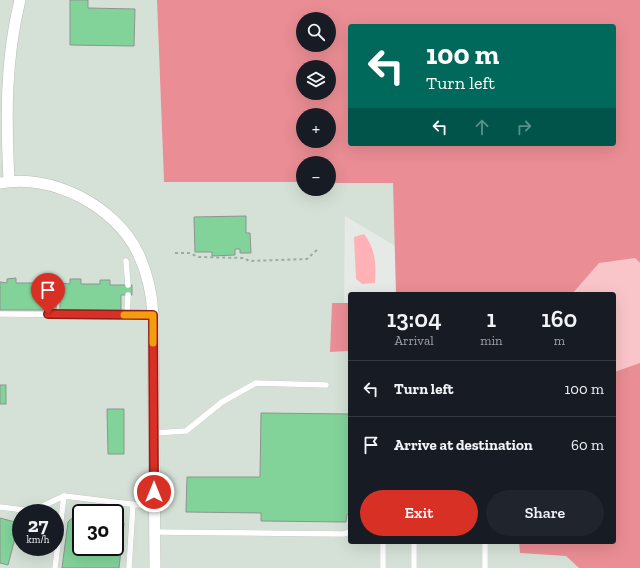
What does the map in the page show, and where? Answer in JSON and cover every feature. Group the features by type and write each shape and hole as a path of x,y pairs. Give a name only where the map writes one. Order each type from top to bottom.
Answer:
{"street":[{"path":"20,0 14,24 7,84 5,182 42,183 68,191 101,210 115,222 138,252 149,282 153,315 155,568"}],"lane":[{"path":"126,261 128,285"},
{"path":"127,315 128,295"},
{"path":"0,314 153,315"},
{"path":"154,433 186,431 222,402 256,383 326,385"},
{"path":"0,507 32,511 64,496 154,507"},
{"path":"55,568 64,496"},
{"path":"128,568 133,504"},
{"path":"155,532 336,534 348,532"},
{"path":"383,544 383,568"},
{"path":"414,544 414,568"},
{"path":"485,544 485,568"}],"path":[{"path":"175,253 189,253 199,257 244,258 249,261 307,259 318,249"}],"shaded area":[{"path":"0,0 157,0 164,182 296,182 296,196 336,196 336,183 393,183 395,246 345,216 344,303 332,303 330,352 348,351 348,544 519,544 520,553 566,556 579,568 0,568"},
{"path":"157,0 640,0 640,263 635,258 599,263 574,292 396,292 393,183 336,183 336,156 296,156 296,182 164,182"},
{"path":"364,234 373,252 375,283 362,284 356,279 354,237"},
{"path":"635,258 640,263 640,363 616,371 616,292 574,292 599,262"},
{"path":"332,303 348,303 348,351 330,352"},
{"path":"640,363 640,568 579,568 566,556 520,553 519,544 616,544 616,371"}],"building":[{"path":"70,0 88,0 88,8 135,9 134,46 70,45"},
{"path":"246,216 246,233 250,233 251,253 240,253 240,249 235,249 235,255 212,256 212,252 195,252 194,217"},
{"path":"16,278 16,283 36,283 36,279 45,278 45,283 57,283 56,310 0,310 0,282 7,283 7,279"},
{"path":"70,279 81,279 81,284 100,284 100,280 110,280 110,285 132,285 132,295 121,295 121,311 60,311 60,283 70,284"},
{"path":"0,385 6,385 6,404 0,404"},
{"path":"107,409 124,409 124,454 108,454"},
{"path":"261,413 348,414 348,514 346,522 261,521 261,513 186,512 187,477 260,477"},
{"path":"0,518 12,521 12,550 8,565 0,563"},
{"path":"72,518 72,556 120,556 119,568 62,568 68,522"}],"slow traffic":[{"path":"124,315 153,315 153,343"}],"route":[{"path":"48,314 153,315 154,492"}]}
